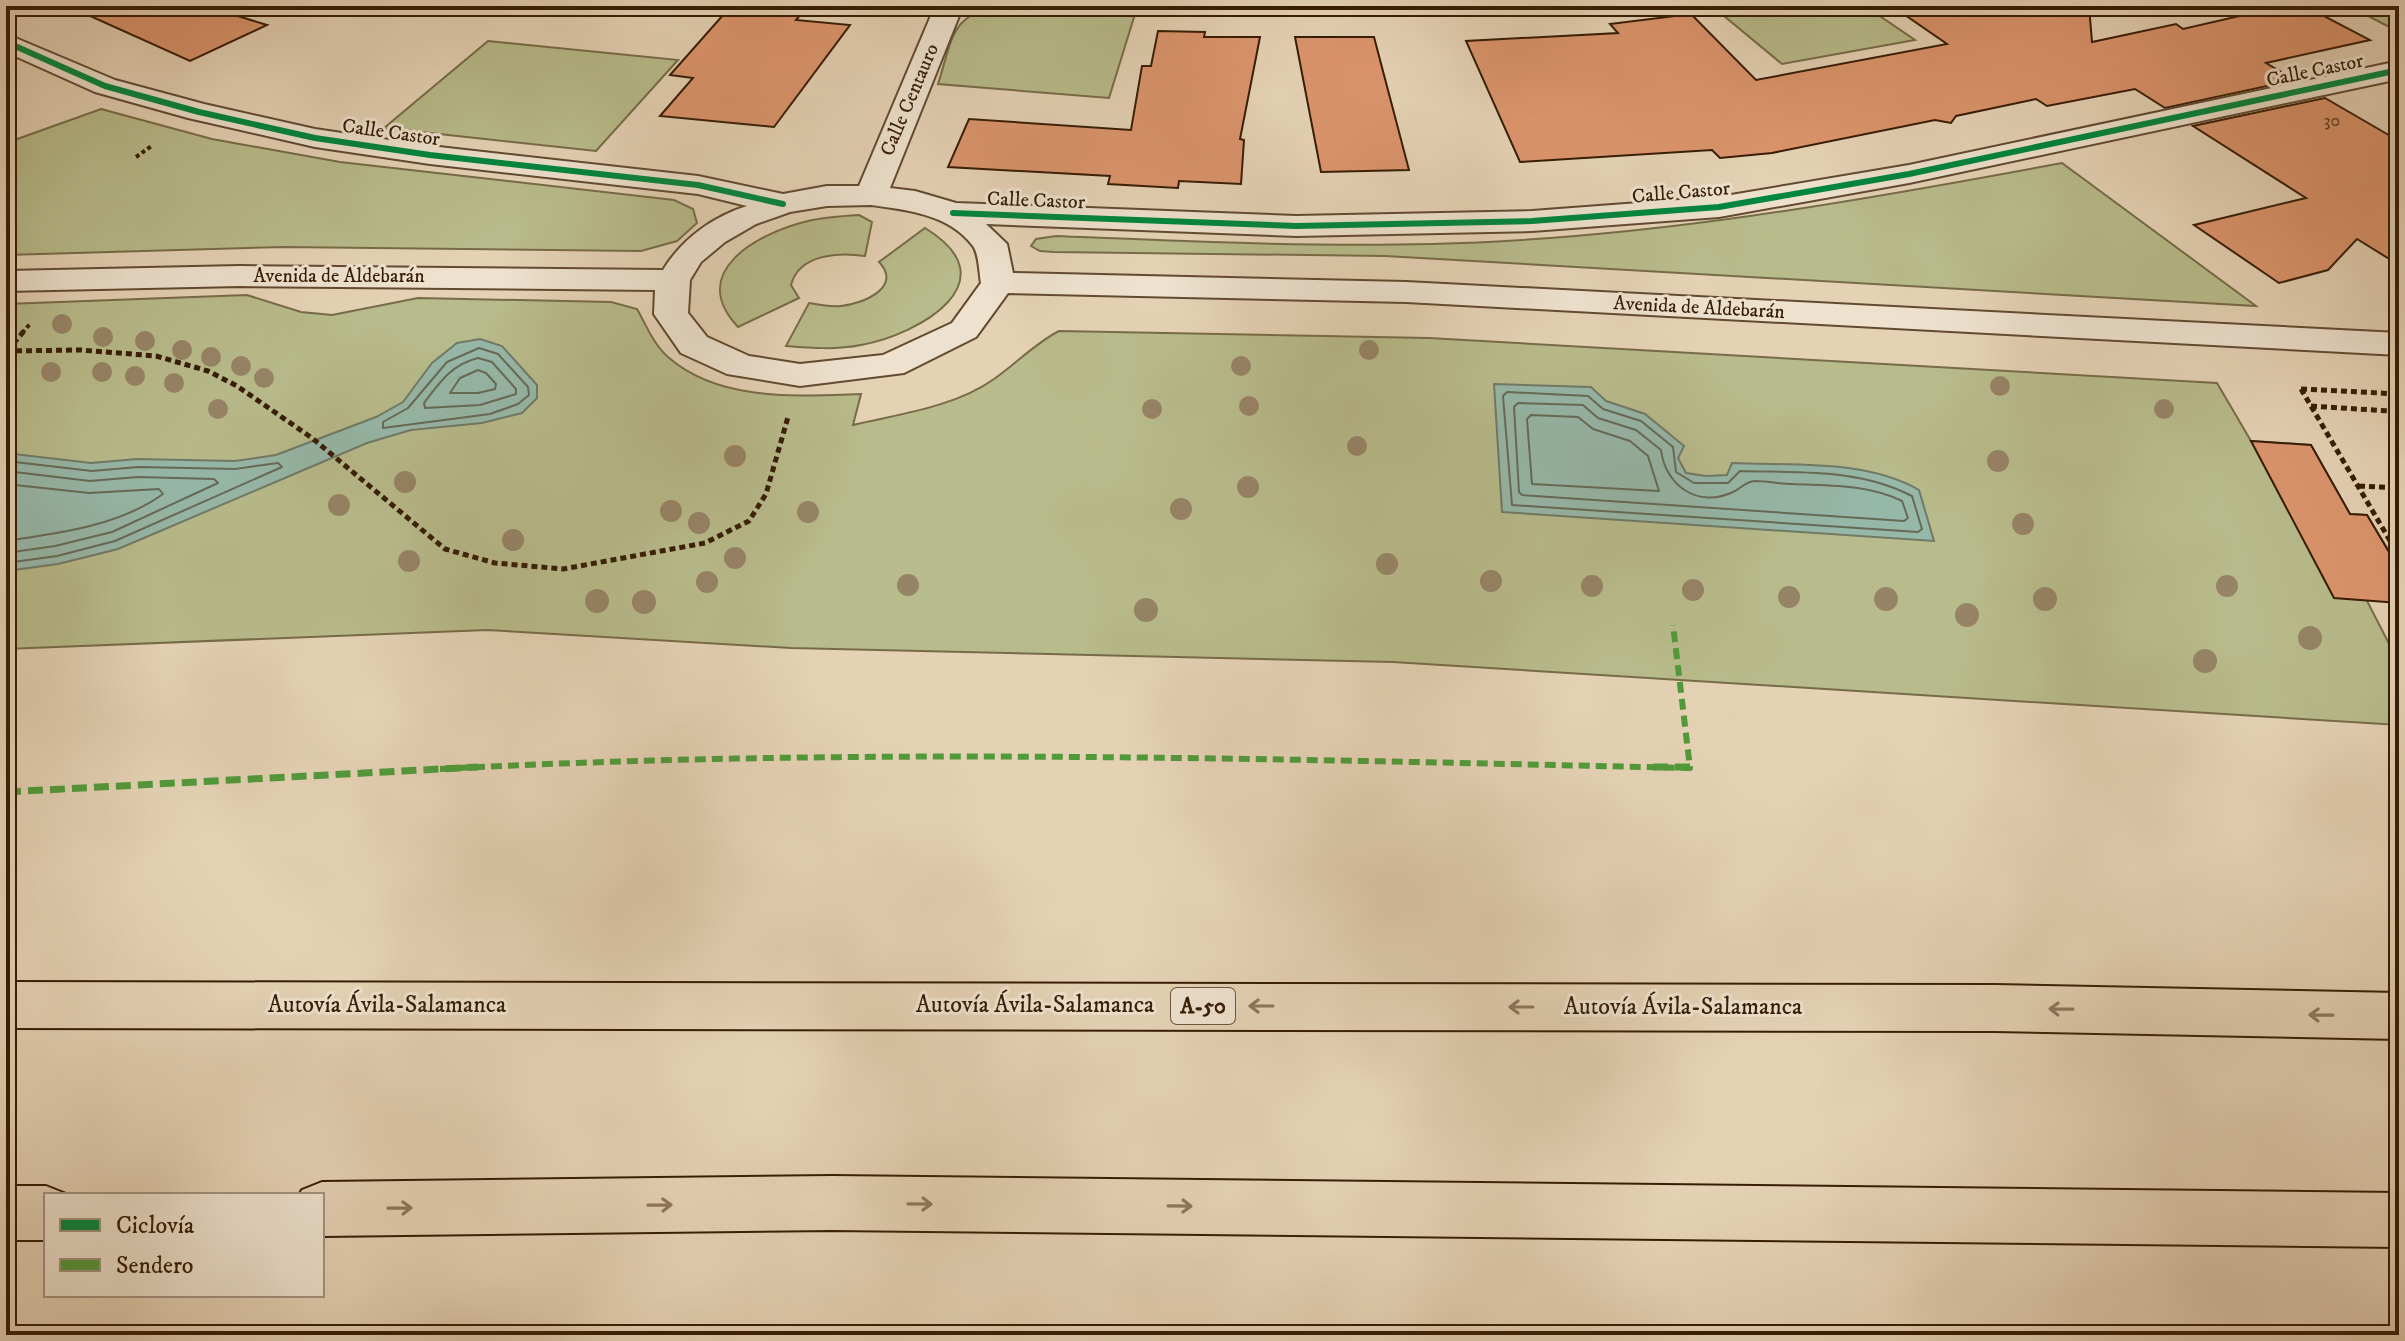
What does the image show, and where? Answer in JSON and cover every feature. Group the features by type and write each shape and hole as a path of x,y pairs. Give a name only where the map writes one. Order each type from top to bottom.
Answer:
{"highway":[{"name":"Autovía Ávila-Salamanca","path":"6,1005 1995,1008 2399,1016"},
{"path":"324,1209 832,1203 2399,1220"},
{"path":"6,1213 44,1213"}],"street":[{"name":"Calle Centauro","path":"871,195 949,6"},
{"name":"Calle Castor","path":"6,42 105,86 199,112 315,138 698,185 783,204"},
{"name":"Calle Castor","path":"953,213 1296,226 1532,221 1719,207 1909,174 2399,70"},
{"path":"871,195 915,201 953,213 990,244 998,283 964,330 891,365 800,375 740,366 694,345 671,314 673,280 688,256 713,235 745,217 783,204 827,196 871,195"},
{"name":"Avenida de Aldebarán","path":"6,281 240,276 673,280"},
{"name":"Avenida de Aldebarán","path":"998,283 1406,292 2399,344"}],"path":[{"path":"6,351 81,350 156,356 208,371 237,386 312,438 445,549 495,563 563,569 705,543 749,521 766,494 791,406"},
{"path":"2301,389 2399,556"},
{"path":"2311,406 2389,411 2399,415"},
{"path":"2358,486 2399,488"}],"green space":[{"path":"998,6 1135,14 1109,98 938,84 950,43 961,24 982,10"},
{"path":"1712,6 1865,6 1915,40 1782,64"},
{"path":"2349,6 2399,6 2399,32"},
{"path":"488,41 678,60 596,151 384,128"},
{"path":"101,109 212,139 340,162 674,200 693,209 697,223 677,241 641,251 283,247 6,255 6,143"},
{"path":"2062,163 2256,306 1385,256 1054,252 1040,251 1031,246 1036,239 1056,236 1385,245 1590,235 1827,204"},
{"path":"859,215 872,222 865,256 832,255 811,261 795,275 791,285 799,298 738,327 724,307 720,289 724,272 735,258 750,245 789,227 808,221"},
{"path":"925,228 950,248 960,267 959,285 948,302 908,330 884,339 842,348 786,346 809,303 841,306 860,302 877,293 886,279 879,262"},
{"path":"247,295 301,312 332,315 418,298 611,302 637,309 668,357 688,372 711,382 735,389 785,395 861,394 853,425 944,403 979,389 1059,331 1429,338 2217,383 2251,441 2311,445 2350,514 2367,515 2395,561 2378,560 2367,601 2399,663 2399,725 1393,662 791,648 487,630 6,649 6,304"}],"water":[{"path":"480,339 502,346 537,385 537,398 522,413 482,423 411,430 367,443 118,549 58,564 6,571 6,453 91,463 137,459 235,461 276,455 376,417 403,402 432,363 457,343"},
{"path":"1494,384 1591,387 1606,401 1645,414 1684,446 1678,458 1686,473 1727,475 1732,463 1803,465 1852,469 1898,480 1919,490 1934,541 1502,512"}],"building":[{"path":"68,6 205,6 267,25 190,61"},
{"path":"731,6 808,6 796,20 850,25 774,127 660,116 693,78 670,75"},
{"path":"1892,6 2089,6 2092,42 2176,24 2183,29 2274,8 2305,6 2370,40 2266,63 2295,80 2165,108 2135,89 2047,106 2036,99 1956,116 1951,123 1935,120 1772,153 1720,158 1712,150 1520,162 1466,41 1618,33 1610,24 1691,14 1756,80 1947,44"},
{"path":"1158,31 1205,32 1204,37 1260,37 1240,139 1244,140 1241,184 1179,181 1178,188 1108,184 1110,176 948,167 969,119 1131,130 1142,66 1151,66"},
{"path":"1295,37 1374,37 1409,170 1321,172"},
{"path":"2325,98 2399,141 2399,265 2357,239 2328,270 2279,283 2194,225 2306,198 2193,126"},
{"path":"2251,441 2311,445 2350,514 2367,515 2399,569 2399,603 2334,598"}],"marked path":[{"path":"6,792 576,762 1112,755 1690,768 1673,625"}],"cycle path":[{"path":"6,42 105,86 199,112 315,138 430,155 698,185 783,204"},
{"path":"953,213 1296,226 1532,221 1719,207 1909,174 2399,70"}]}
